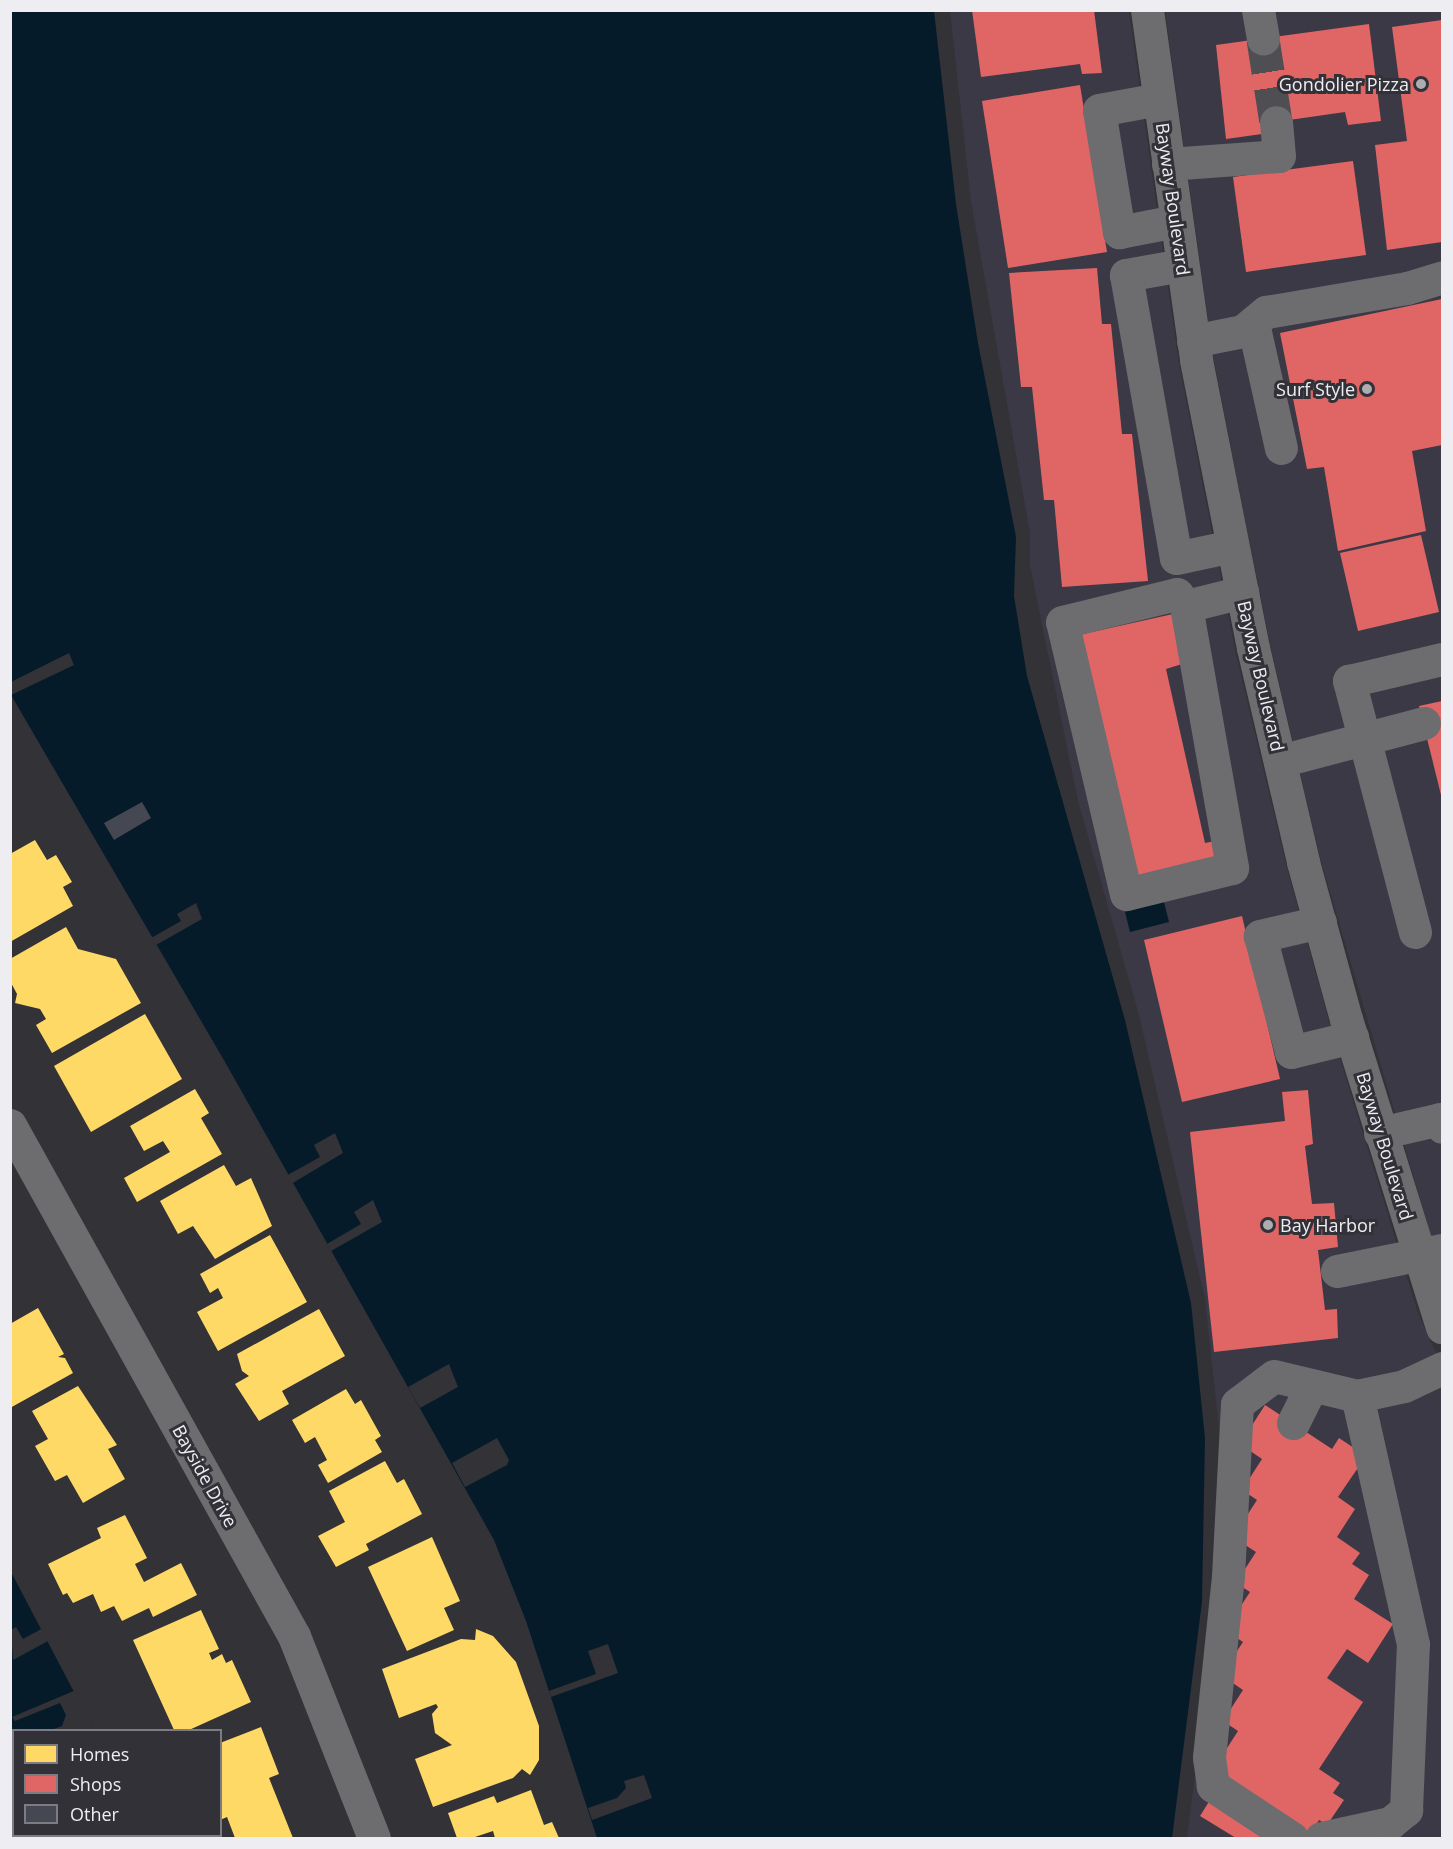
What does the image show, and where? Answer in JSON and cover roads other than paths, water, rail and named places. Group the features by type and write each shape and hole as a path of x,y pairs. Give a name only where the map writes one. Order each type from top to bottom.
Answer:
{"street":[{"name":"Bayway Boulevard","path":"1147,10 1193,341 1232,546 1280,762 1320,922 1380,1133 1430,1252 1443,1327"},
{"path":"1159,99 1099,110 1119,232 1176,221"},
{"path":"1168,164 1279,156 1276,122"},
{"path":"1182,265 1126,276 1176,558 1232,546"},
{"path":"1193,341 1243,331 1266,312 1407,288 1443,277"},
{"path":"1254,323 1281,448"},
{"path":"1186,606 1242,592"},
{"path":"1178,594 1186,606 1232,868 1126,894 1062,622 1178,594"},
{"path":"1415,932 1349,681 1443,659"},
{"path":"1280,762 1424,723"},
{"path":"1320,922 1260,936 1288,1042 1291,1052 1352,1037"},
{"path":"1380,1133 1440,1119 1443,1127"},
{"name":"Bayside Drive","path":"10,1125 294,1636 374,1839"},
{"path":"1337,1271 1430,1252"},
{"path":"1292,1839 1262,1810 1213,1786 1209,1757 1228,1576 1237,1404 1274,1376 1357,1396 1404,1386 1443,1368"},
{"path":"1293,1423 1312,1385"},
{"path":"1321,1839 1390,1823 1407,1810 1413,1644 1357,1396"}],"water":[{"path":"11,11 934,11 956,204 978,343 1016,537 1014,596 1027,676 1125,1020 1191,1303 1205,1438 1202,1602 1172,1838 597,1838 526,1621 494,1540 225,1062 11,695"},
{"path":"1164,902 1169,922 1130,932 1125,912"},
{"path":"10,1570 93,1729 12,1729 12,1837 137,1838 11,1838"}],"tunnel":[{"path":"1263,39 1276,122"}],"place":[{"name":"Gondolier Pizza","path":"1421,84"},
{"name":"Surf Style","path":"1367,389"},
{"name":"Bay Harbor","path":"1268,1225"}]}
